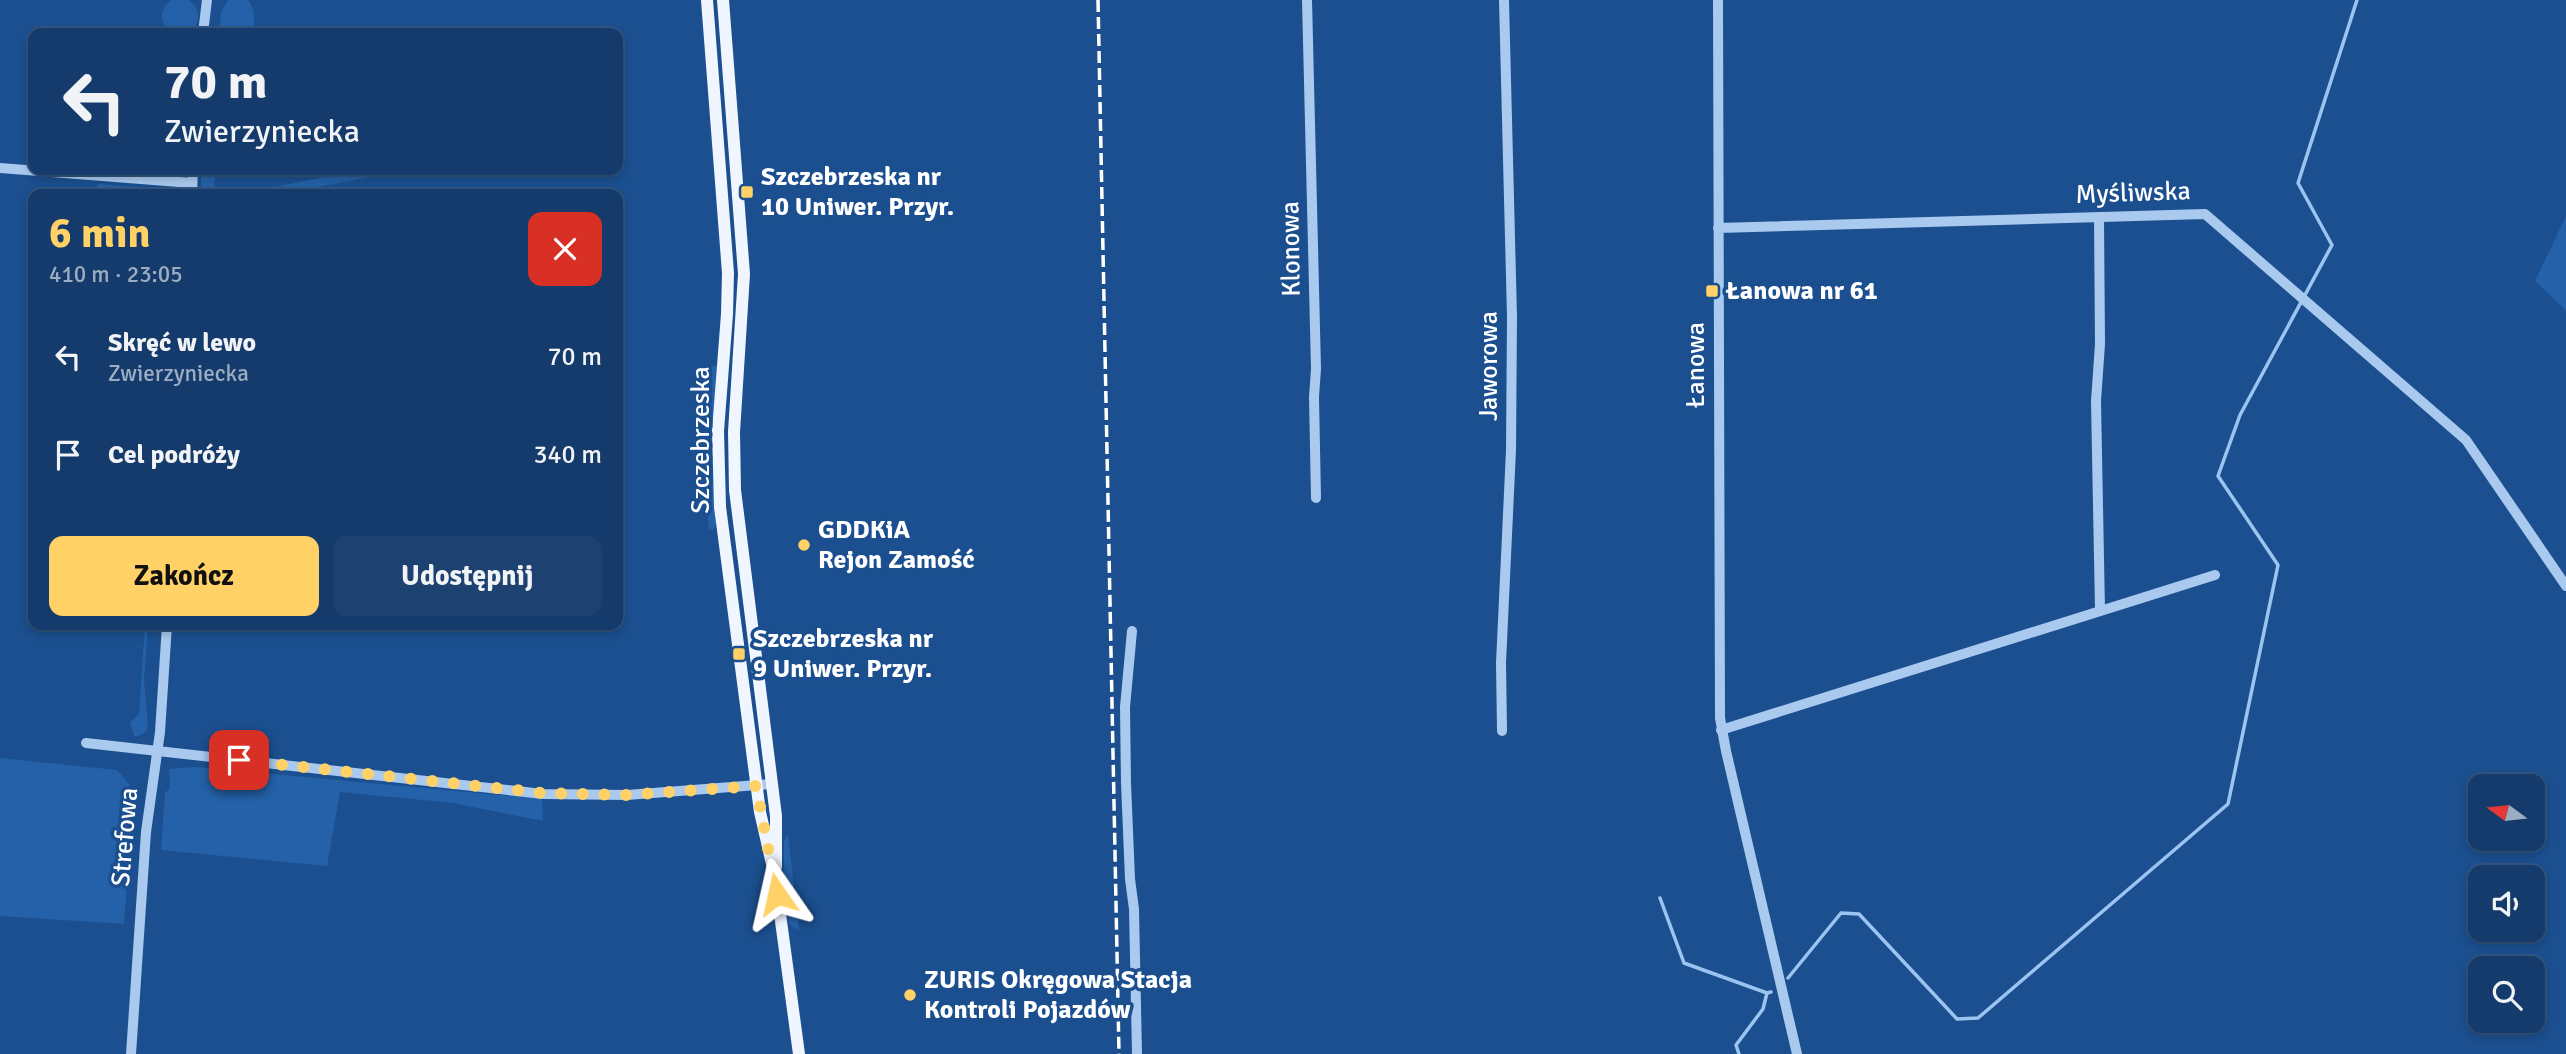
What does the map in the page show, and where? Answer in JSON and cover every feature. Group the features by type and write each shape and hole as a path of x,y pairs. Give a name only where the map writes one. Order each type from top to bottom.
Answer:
{"main road":[{"name":"Szczebrzeska","path":"707,0 728,273 718,431 718,481 756,786 775,880"},
{"name":"Szczebrzeska","path":"723,0 744,274 734,432 735,490 772,784 778,846 775,880"},
{"path":"775,880 799,1054"}],"street":[{"path":"204,28 207,0"},
{"name":"Klonowa","path":"1307,0 1316,369 1316,498"},
{"name":"Jaworowa","path":"1502,731 1501,663 1511,462 1512,317 1504,0"},
{"name":"Łanowa","path":"1718,0 1721,730 1797,1054"},
{"path":"0,168 28,171"},
{"path":"64,175 192,189"},
{"name":"Myśliwska","path":"1718,228 2205,214 2466,440 2566,586"},
{"path":"2099,217 2100,345 2096,401 2100,610"},
{"path":"1721,730 2215,575"},
{"name":"Strefowa","path":"131,1054 146,832 157,751 167,630"},
{"path":"1132,632 1125,720 1128,834 1134,909 1137,1054"},
{"path":"86,743 543,793 627,795 772,784"}],"shaded area":[{"path":"173,0 187,0 196,9 198,16 192,28 168,28 164,23 164,9"},
{"path":"228,0 248,0 253,12 254,28 219,28 221,12"},
{"path":"201,175 215,175 214,189 201,189"},
{"path":"334,175 381,175 306,189 265,189"},
{"path":"98,184 162,189 95,189"},
{"path":"2566,216 2566,311 2535,281"},
{"path":"717,366 711,457 716,523 714,529 709,530 705,448 709,367"},
{"path":"145,630 148,630 144,679 148,724 146,732 134,736 130,722 139,714"},
{"path":"0,758 117,770 134,790 124,924 0,916"},
{"path":"196,767 542,799 543,821 453,803 340,792 327,866 161,850 165,793 170,788 169,769"},
{"path":"788,834 799,930 789,922 784,884 784,841"}],"waterway":[{"path":"1788,978 1841,913 1859,914 1957,1019 1978,1018 2228,804 2278,565 2218,476 2240,415 2332,245 2298,183 2357,0"},
{"path":"1660,898 1684,963 1767,993"},
{"path":"1739,1054 1736,1045 1763,1009 1767,993 1771,992"}],"railway":[{"path":"1098,0 1119,1054"}],"place":[{"name":"Szczebrzeska nr 10 Uniwer. Przyr.","path":"747,192"},
{"name":"Łanowa nr 61","path":"1712,291"},
{"name":"GDDKiA Rejon Zamość","path":"804,545"},
{"name":"Szczebrzeska nr 9 Uniwer. Przyr.","path":"739,654"},
{"name":"ZURIS Okręgowa Stacja Kontroli Pojazdów","path":"910,995"}],"route":[{"path":"239,760 543,793 664,794 756,786 777,894"}]}
